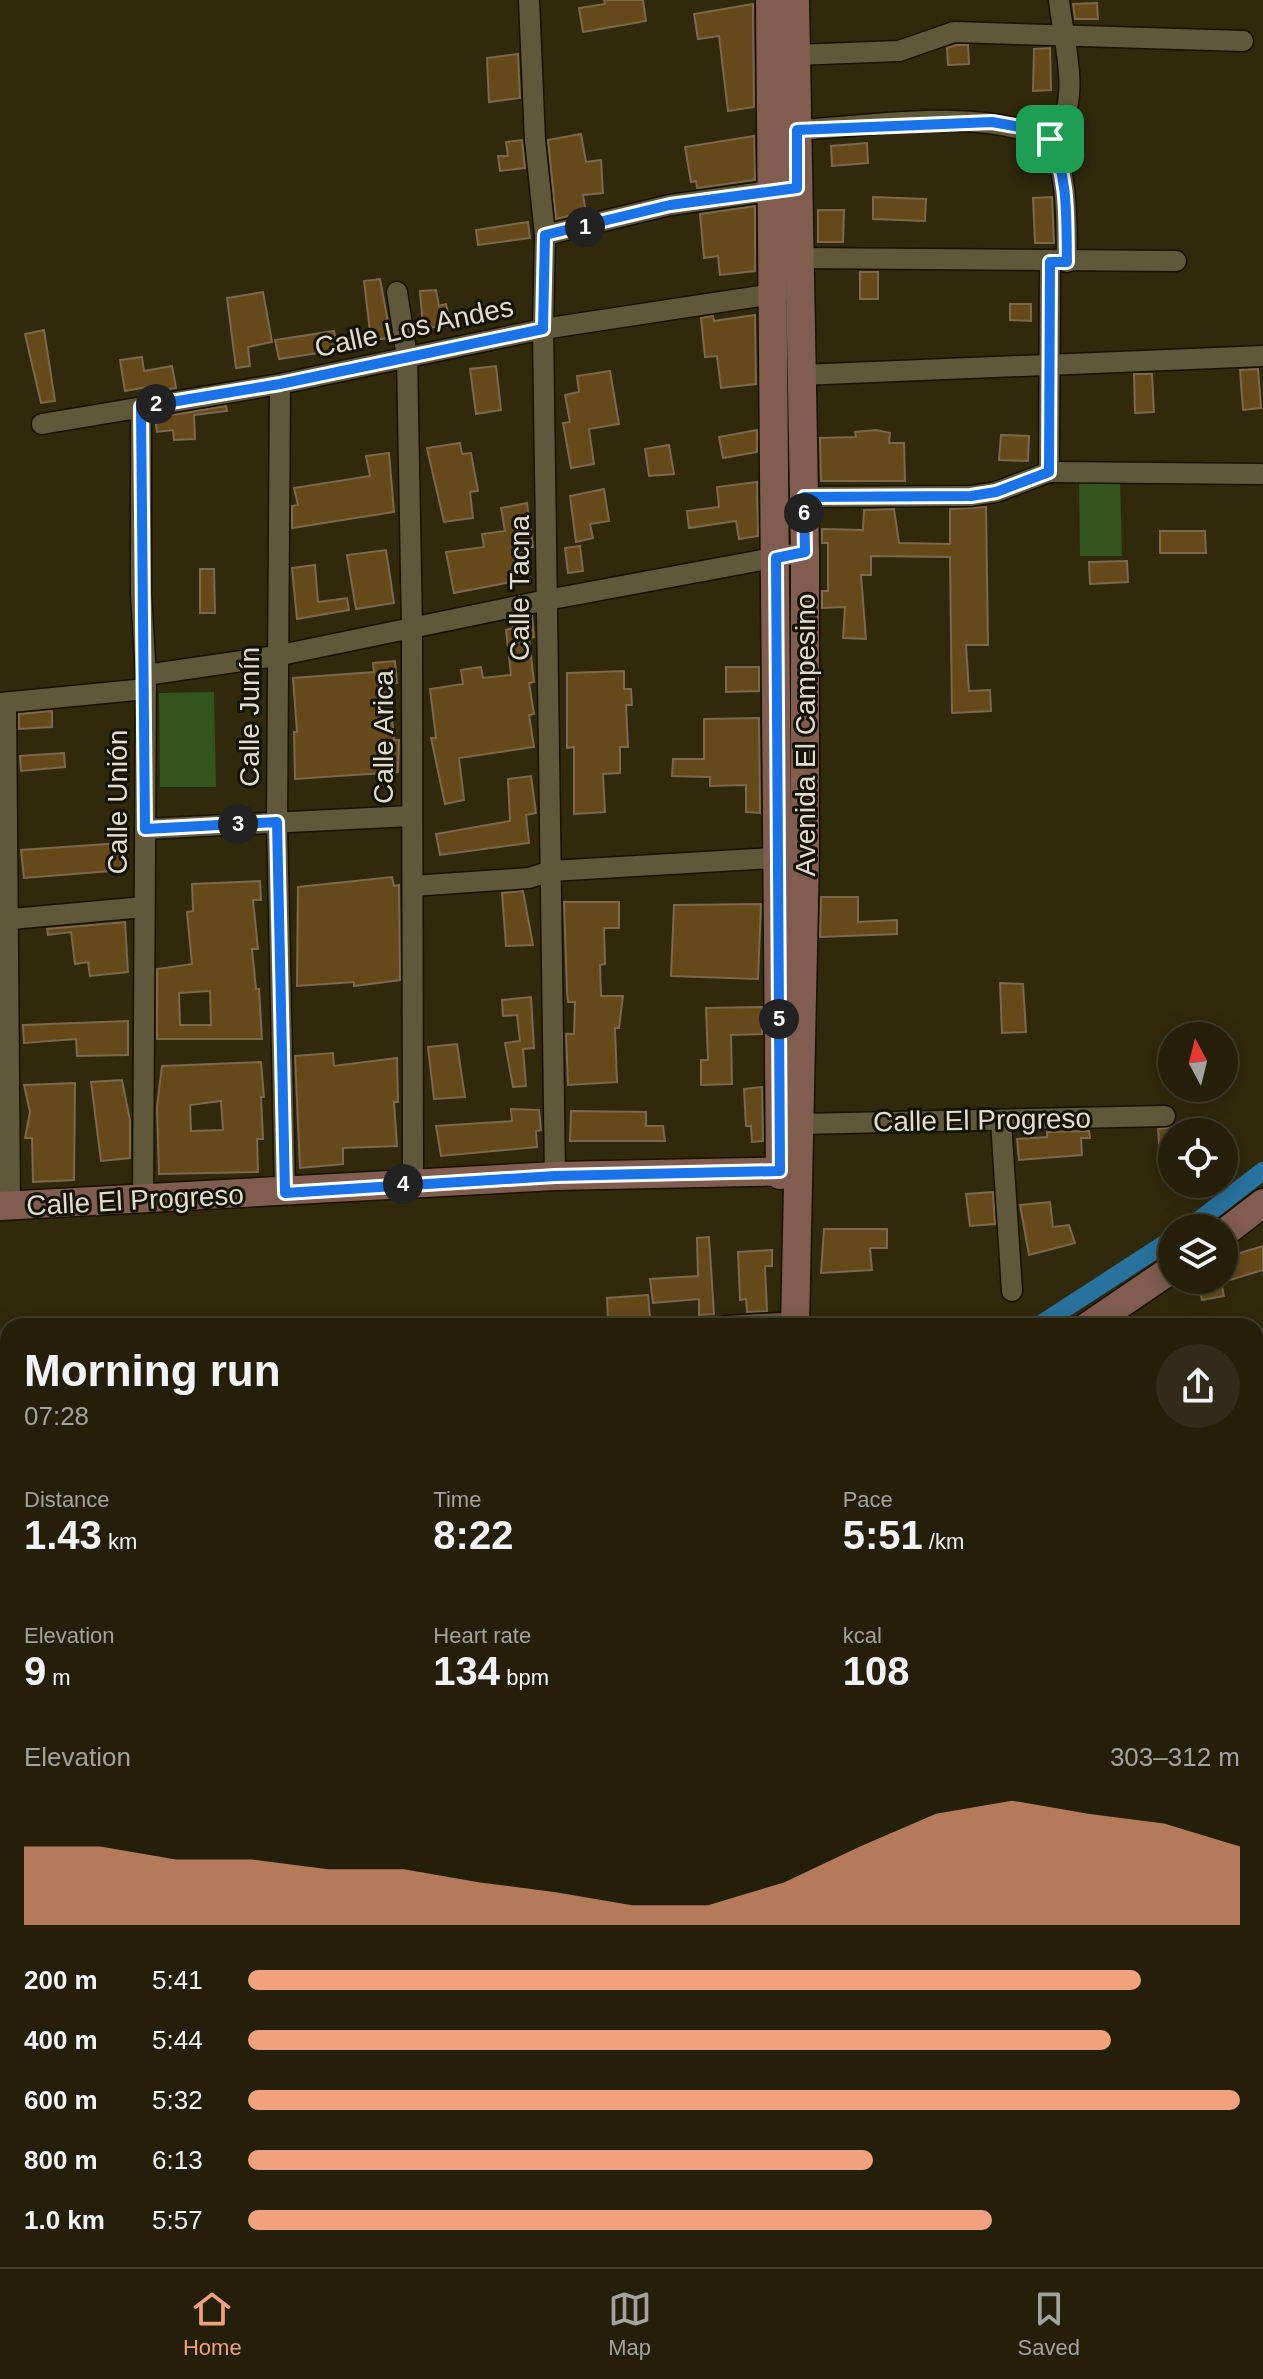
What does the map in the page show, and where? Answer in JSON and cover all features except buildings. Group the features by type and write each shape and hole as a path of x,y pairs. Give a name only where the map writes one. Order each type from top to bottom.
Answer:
{"street":[{"name":"Calle Tacna","path":"529,0 535,140 545,235 543,329 555,1176"},
{"name":"Avenida El Campesino","path":"770,0 784,189 787,292 776,558 792,857 800,1124 789,1171"},
{"name":"Avenida El Campesino","path":"784,1318 792,857 805,552 801,375 787,292 798,258 784,189 797,130 795,0"},
{"path":"1050,139 1062,128 1067,109 1069,68 1059,0"},
{"path":"795,55 899,51 954,32 1062,34 1162,41 1243,41"},
{"path":"797,130 992,122 1026,128 1050,139 1060,159 1065,195 1058,262 1049,472"},
{"path":"545,235 670,205 784,189"},
{"path":"798,258 1176,261"},
{"name":"Calle Arica","path":"397,292 407,357 412,629 413,1183"},
{"name":"Calle Los Andes","path":"42,424 280,384 543,329 787,292"},
{"path":"801,375 1052,367 1211,355 1263,356"},
{"name":"Calle Junín","path":"280,384 277,822 285,1193"},
{"name":"Calle Unión","path":"141,407 141,594 146,682 143,1198"},
{"path":"804,497 971,496 996,492 1049,472 1261,474"},
{"path":"5,1206 3,703 146,682 547,600 805,552"},
{"path":"145,829 411,816"},
{"path":"413,886 529,878 551,871 792,857"},
{"path":"2,920 144,907"},
{"name":"Calle El Progreso","path":"800,1124 1165,1116"},
{"path":"1001,1121 1012,1291"},
{"name":"Calle El Progreso","path":"5,1206 555,1176 789,1171"},
{"path":"1238,1222 1263,1203"},
{"path":"1100,1318 1158,1278"}],"green space":[{"path":"1120,480 1122,556 1080,556 1079,481"},
{"path":"214,692 216,787 160,787 159,693"}],"waterway":[{"path":"1207,1214 1263,1171"},
{"path":"1050,1318 1158,1248"}],"route":[{"path":"992,122 1026,128 1050,139 1060,159 1065,195 1067,262 1050,262 1052,412 1049,472 996,492 971,496 804,497 805,552 776,558 780,1171 555,1176 285,1193 277,822 145,829 146,675 141,594 141,407 280,384 543,329 545,235 670,205 754,191 797,188 797,130 992,122"}]}
